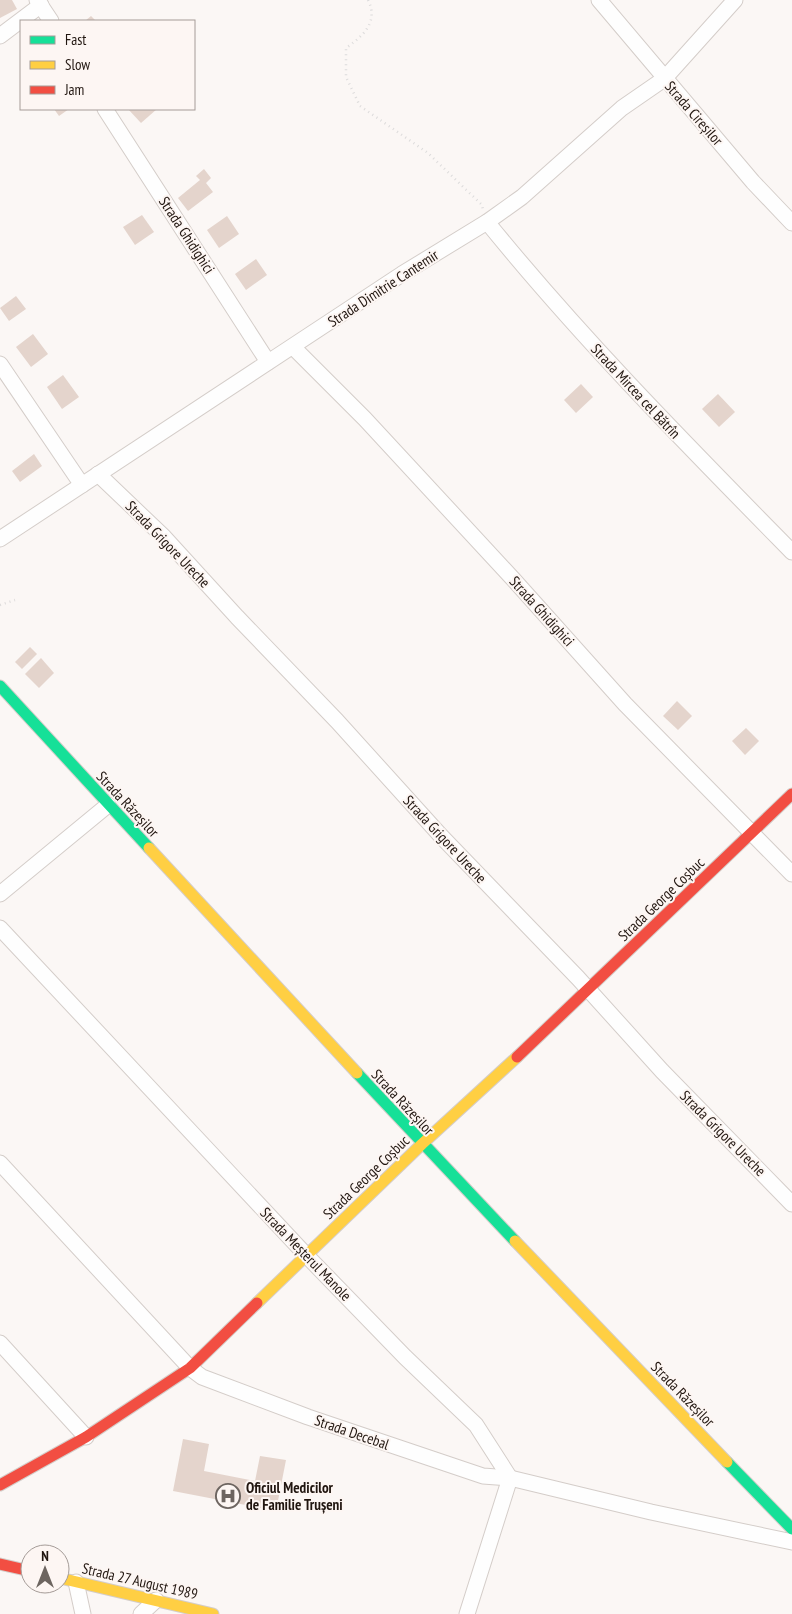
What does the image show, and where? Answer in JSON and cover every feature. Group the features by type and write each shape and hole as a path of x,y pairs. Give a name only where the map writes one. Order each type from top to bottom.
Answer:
{"street":[{"name":"Strada Cireșilor","path":"599,0 753,182 792,223"},
{"name":"Strada Dimitrie Cantemir","path":"0,539 402,274 488,222 522,197 622,108 664,79 734,0"},
{"path":"0,36 39,3 50,20"},
{"name":"Strada Ghidighici","path":"106,110 268,362"},
{"name":"Strada Mircea cel Bătrîn","path":"488,222 518,261 612,366 792,552"},
{"name":"Strada Ghidighici","path":"293,347 379,434 514,580 624,704 792,874"},
{"path":"0,364 82,484"},
{"name":"Strada Grigore Ureche","path":"98,474 164,536 237,617 337,721 441,836 662,1072 792,1204"},
{"name":"Strada Răzeșilor","path":"0,686 422,1144 792,1529"},
{"name":"Strada George Coșbuc","path":"0,1484 86,1437 190,1368 422,1144 588,991 792,794"},
{"path":"0,894 108,805"},
{"name":"Strada Meșterul Manole","path":"0,928 306,1255 405,1357 476,1425 510,1478"},
{"name":"Strada Decebal","path":"0,1163 190,1368 202,1377 347,1430 484,1476 510,1478 651,1512 792,1542"},
{"path":"0,1343 86,1437"},
{"path":"467,1614 510,1478"},
{"path":"0,1564 20,1569"},
{"name":"Strada 27 August 1989","path":"70,1580 157,1607"},
{"path":"76,1582 83,1614"},
{"path":"141,1614 157,1607 174,1605"},
{"name":"Strada 27 August 1989","path":"174,1605 213,1614"}],"path":[{"path":"368,0 373,12 369,26 363,36 346,48 346,77 360,106 428,153 482,205 488,222"},
{"path":"0,605 14,600"}],"building":[{"path":"0,0 12,0 17,9 0,18"},
{"path":"91,16 95,20 86,20"},
{"path":"55,110 68,110 59,116"},
{"path":"129,110 156,110 141,123"},
{"path":"204,169 211,178 206,183 213,192 188,211 178,198 200,180 196,176"},
{"path":"142,215 154,232 135,245 123,227"},
{"path":"227,216 239,234 219,248 207,230"},
{"path":"256,259 267,275 246,290 235,274"},
{"path":"16,296 26,309 9,321 0,308"},
{"path":"33,334 48,354 31,367 16,347"},
{"path":"63,375 79,397 62,409 47,387"},
{"path":"581,384 593,397 576,413 564,400"},
{"path":"718,394 735,412 719,427 702,409"},
{"path":"34,454 42,466 20,482 12,471"},
{"path":"30,647 37,654 22,669 15,662"},
{"path":"41,658 54,673 39,688 25,674"},
{"path":"677,701 692,716 678,730 663,716"},
{"path":"746,728 759,741 745,755 732,741"},
{"path":"183,1439 209,1444 204,1471 255,1481 260,1456 286,1460 276,1511 173,1491"}],"traffic: fast":[{"path":"0,686 149,848"},
{"path":"357,1073 515,1241"},
{"path":"727,1462 792,1529"}],"traffic: slow":[{"path":"149,848 357,1073"},
{"path":"257,1303 422,1144 517,1057"},
{"path":"515,1241 727,1462"},
{"path":"70,1580 213,1614"}],"traffic: jam":[{"path":"517,1057 792,794"},
{"path":"0,1485 86,1437 190,1368 257,1303"},
{"path":"0,1564 20,1569"}],"place":[{"name":"Oficiul Medicilor de Familie Trușeni","path":"228,1496"}]}
